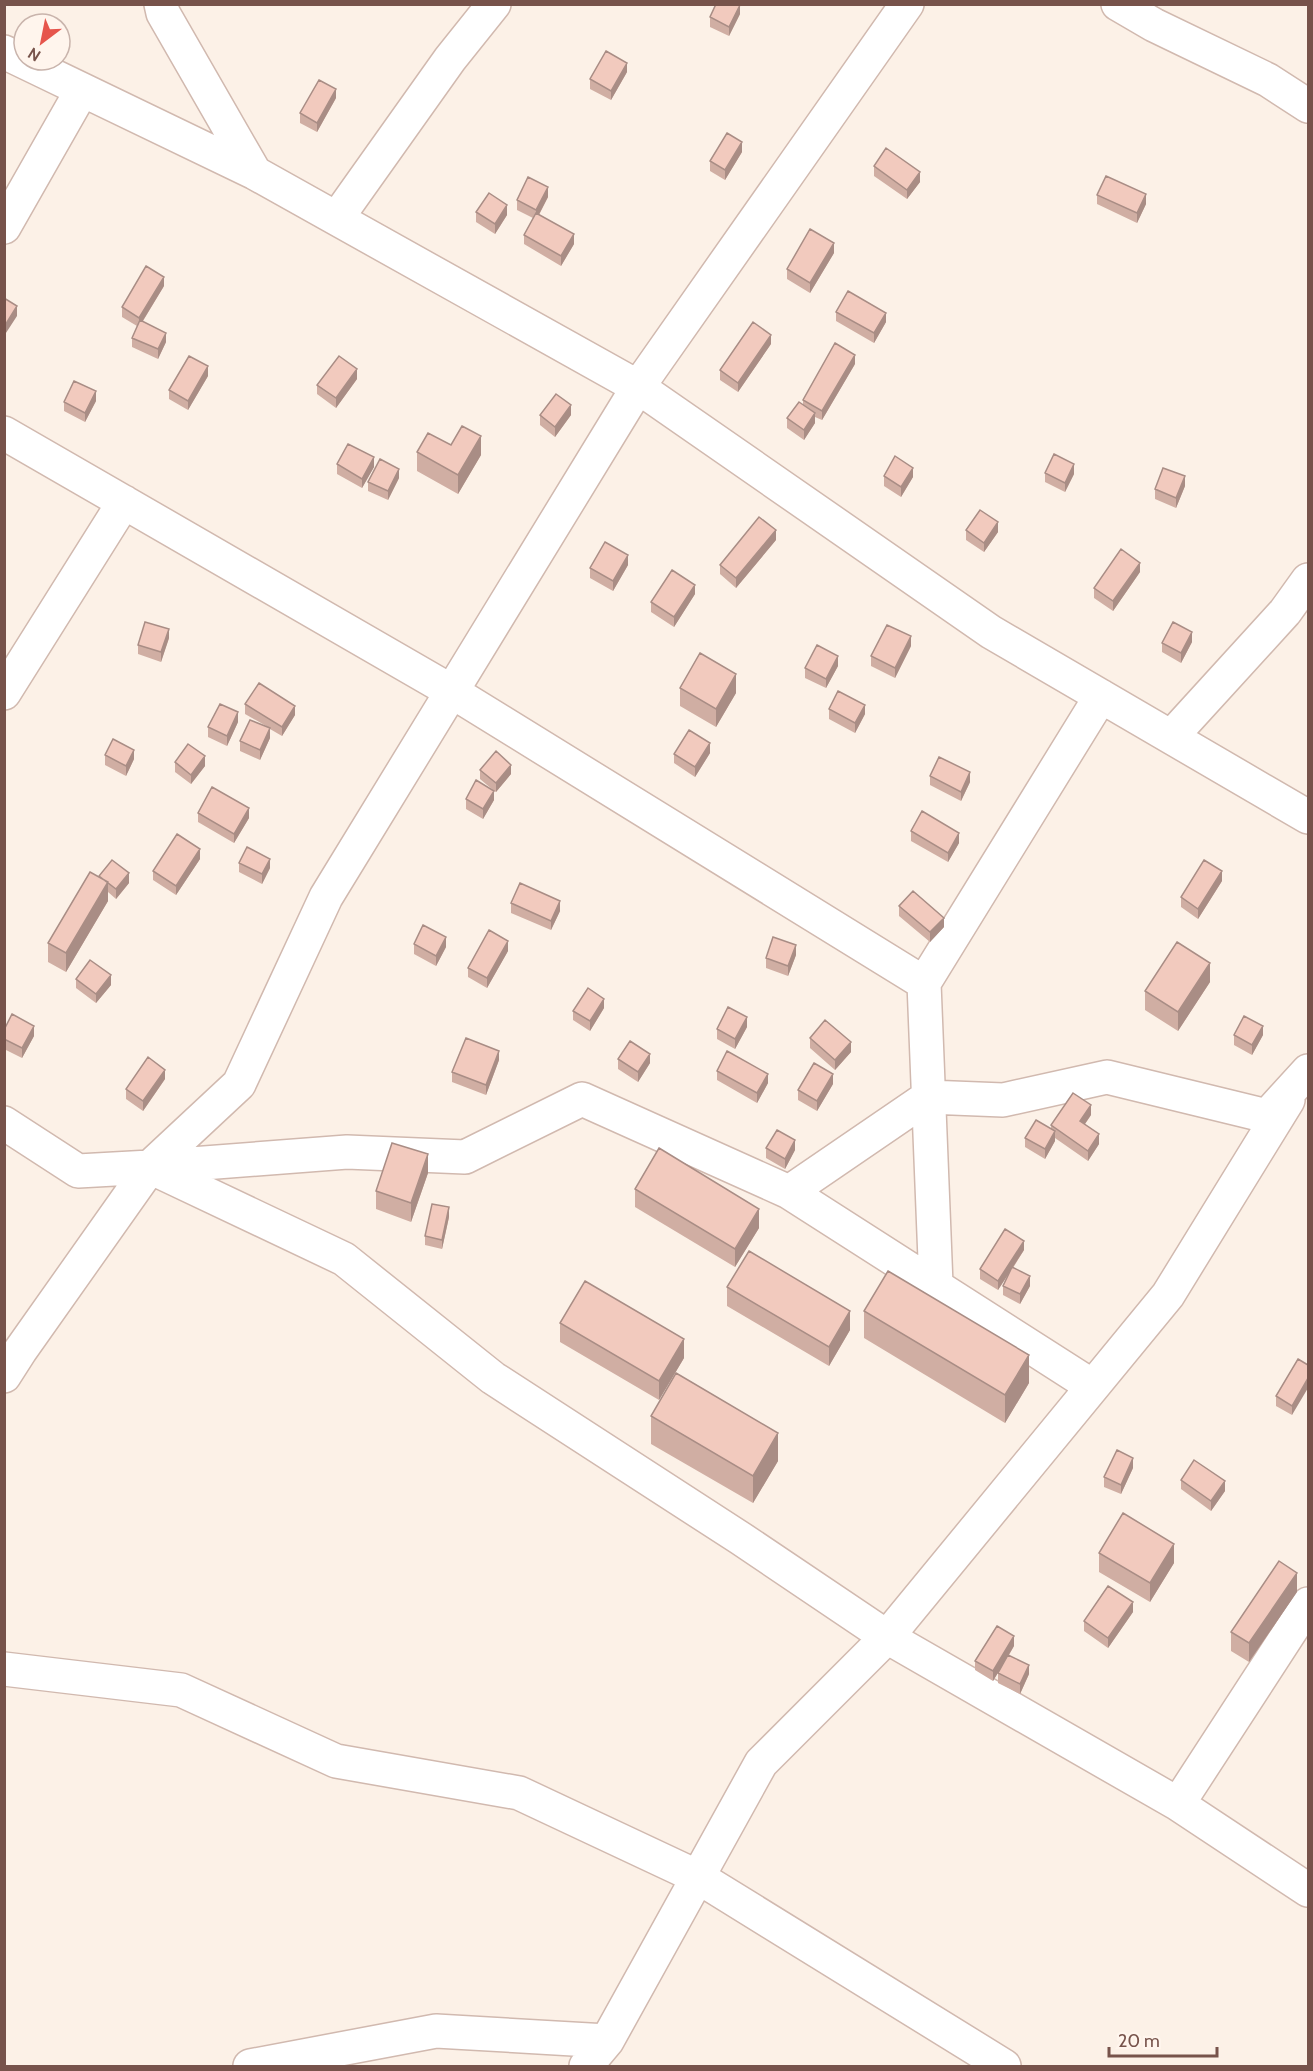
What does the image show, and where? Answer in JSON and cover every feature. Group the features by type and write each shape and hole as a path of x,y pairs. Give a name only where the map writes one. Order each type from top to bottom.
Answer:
{"street":[{"path":"161,4 163,13 255,173"},
{"path":"337,218 450,58 494,4"},
{"path":"4,1376 150,1167 239,1084 326,897 638,387 907,4"},
{"path":"1118,4 1154,25 1268,80 1308,106"},
{"path":"4,52 255,173 638,387 991,632 1308,818"},
{"path":"4,227 82,90"},
{"path":"4,433 451,691 924,983"},
{"path":"4,693 124,502"},
{"path":"1171,737 1285,612 1308,580"},
{"path":"936,1285 924,983 1101,696"},
{"path":"789,1192 928,1097 1003,1100 1107,1077 1267,1116 1307,1070"},
{"path":"586,2067 607,2041 761,1764 886,1637 1168,1295 1307,1070"},
{"path":"4,1124 78,1171 347,1152 465,1157 582,1100 789,1192 1092,1386"},
{"path":"150,1167 344,1258 493,1378 740,1538 886,1637 1178,1804 1308,1890"},
{"path":"1178,1804 1308,1605"},
{"path":"4,1669 182,1690 336,1761 519,1793 698,1877 1004,2067"},
{"path":"250,2067 436,2031 607,2041"}],"building":[{"path":"716,4 740,5 729,27 710,17"},
{"path":"606,51 627,63 611,91 590,79"},
{"path":"319,80 336,89 317,123 300,113"},
{"path":"727,133 742,142 725,170 710,161"},
{"path":"886,148 920,172 907,190 874,166"},
{"path":"1106,176 1146,194 1137,213 1097,195"},
{"path":"528,177 548,187 536,210 517,200"},
{"path":"489,193 507,205 495,224 476,212"},
{"path":"536,213 574,234 561,256 524,235"},
{"path":"810,229 834,243 810,283 787,269"},
{"path":"146,266 164,277 139,318 122,307"},
{"path":"848,291 886,313 874,333 836,312"},
{"path":"4,298 17,306 4,327"},
{"path":"140,320 166,333 158,349 132,338"},
{"path":"753,322 771,335 738,383 720,370"},
{"path":"835,343 855,355 822,411 803,400"},
{"path":"189,356 208,366 188,401 169,390"},
{"path":"339,356 357,369 336,398 317,385"},
{"path":"74,381 96,391 85,413 64,402"},
{"path":"556,394 571,405 555,427 540,415"},
{"path":"799,402 815,413 804,430 787,418"},
{"path":"462,426 481,436 458,475 417,452 428,433 451,445"},
{"path":"348,444 374,457 362,479 337,464"},
{"path":"1054,454 1074,464 1065,483 1045,473"},
{"path":"895,456 913,468 901,487 884,476"},
{"path":"380,459 399,469 388,491 368,482"},
{"path":"1163,468 1185,476 1176,498 1155,489"},
{"path":"980,510 998,522 984,543 966,530"},
{"path":"759,517 776,530 736,578 720,565"},
{"path":"605,542 628,555 613,581 590,568"},
{"path":"1121,549 1140,563 1113,601 1094,588"},
{"path":"672,570 695,585 674,617 651,602"},
{"path":"145,622 169,629 161,652 138,645"},
{"path":"1173,622 1192,632 1181,653 1162,643"},
{"path":"887,625 911,636 895,668 871,656"},
{"path":"817,645 838,656 826,679 805,668"},
{"path":"700,653 736,674 716,709 680,688"},
{"path":"259,683 295,706 282,727 245,704"},
{"path":"838,691 865,705 855,723 829,709"},
{"path":"220,704 238,712 227,736 208,727"},
{"path":"250,720 270,728 260,750 240,741"},
{"path":"689,730 710,743 695,767 674,754"},
{"path":"113,739 134,750 126,766 105,755"},
{"path":"188,744 205,756 191,775 175,762"},
{"path":"496,751 511,765 496,783 480,770"},
{"path":"939,757 970,772 961,792 930,776"},
{"path":"476,780 494,791 483,809 466,799"},
{"path":"212,787 249,808 234,834 198,813"},
{"path":"922,811 959,833 948,853 911,831"},
{"path":"177,834 200,849 176,886 153,871"},
{"path":"247,847 270,859 262,874 239,863"},
{"path":"112,860 129,873 116,889 99,876"},
{"path":"1204,860 1222,871 1198,909 1181,897"},
{"path":"90,872 108,882 66,953 48,943"},
{"path":"520,883 560,901 551,921 511,903"},
{"path":"913,891 944,918 930,932 899,906"},
{"path":"423,925 446,937 436,956 414,944"},
{"path":"489,930 508,941 487,978 468,968"},
{"path":"773,937 796,945 788,966 766,958"},
{"path":"1177,942 1210,963 1178,1012 1145,991"},
{"path":"90,960 111,975 96,994 76,979"},
{"path":"588,988 604,999 590,1021 573,1011"},
{"path":"728,1007 747,1017 735,1039 717,1029"},
{"path":"12,1014 34,1026 22,1048 4,1039 4,1030"},
{"path":"1244,1016 1263,1026 1252,1045 1234,1035"},
{"path":"825,1020 851,1042 835,1060 810,1038"},
{"path":"466,1038 499,1051 486,1085 452,1072"},
{"path":"630,1041 650,1054 638,1072 618,1059"},
{"path":"727,1051 768,1074 757,1093 717,1071"},
{"path":"148,1057 165,1070 143,1101 126,1089"},
{"path":"814,1063 833,1074 817,1101 798,1090"},
{"path":"1073,1093 1091,1105 1080,1121 1099,1134 1088,1151 1051,1125"},
{"path":"1036,1120 1055,1131 1045,1149 1025,1138"},
{"path":"777,1130 795,1140 785,1159 766,1148"},
{"path":"392,1143 428,1154 411,1203 376,1191"},
{"path":"659,1148 759,1209 735,1249 635,1189"},
{"path":"432,1204 449,1207 442,1240 425,1236"},
{"path":"1005,1229 1024,1241 998,1281 980,1269"},
{"path":"749,1251 850,1311 829,1347 727,1287"},
{"path":"1012,1267 1030,1276 1020,1294 1003,1286"},
{"path":"888,1271 1029,1355 1005,1395 864,1311"},
{"path":"585,1281 684,1339 659,1381 560,1323"},
{"path":"1298,1359 1308,1365 1308,1378 1292,1406 1276,1396"},
{"path":"676,1373 778,1433 753,1476 651,1416"},
{"path":"1117,1450 1133,1458 1121,1485 1104,1477"},
{"path":"1194,1460 1225,1481 1211,1501 1181,1480"},
{"path":"1123,1513 1174,1544 1150,1583 1099,1553"},
{"path":"1279,1561 1297,1573 1249,1643 1231,1632"},
{"path":"1108,1586 1133,1602 1108,1638 1084,1621"},
{"path":"997,1626 1014,1636 993,1671 975,1661"},
{"path":"1008,1655 1029,1665 1020,1684 998,1673"}]}
